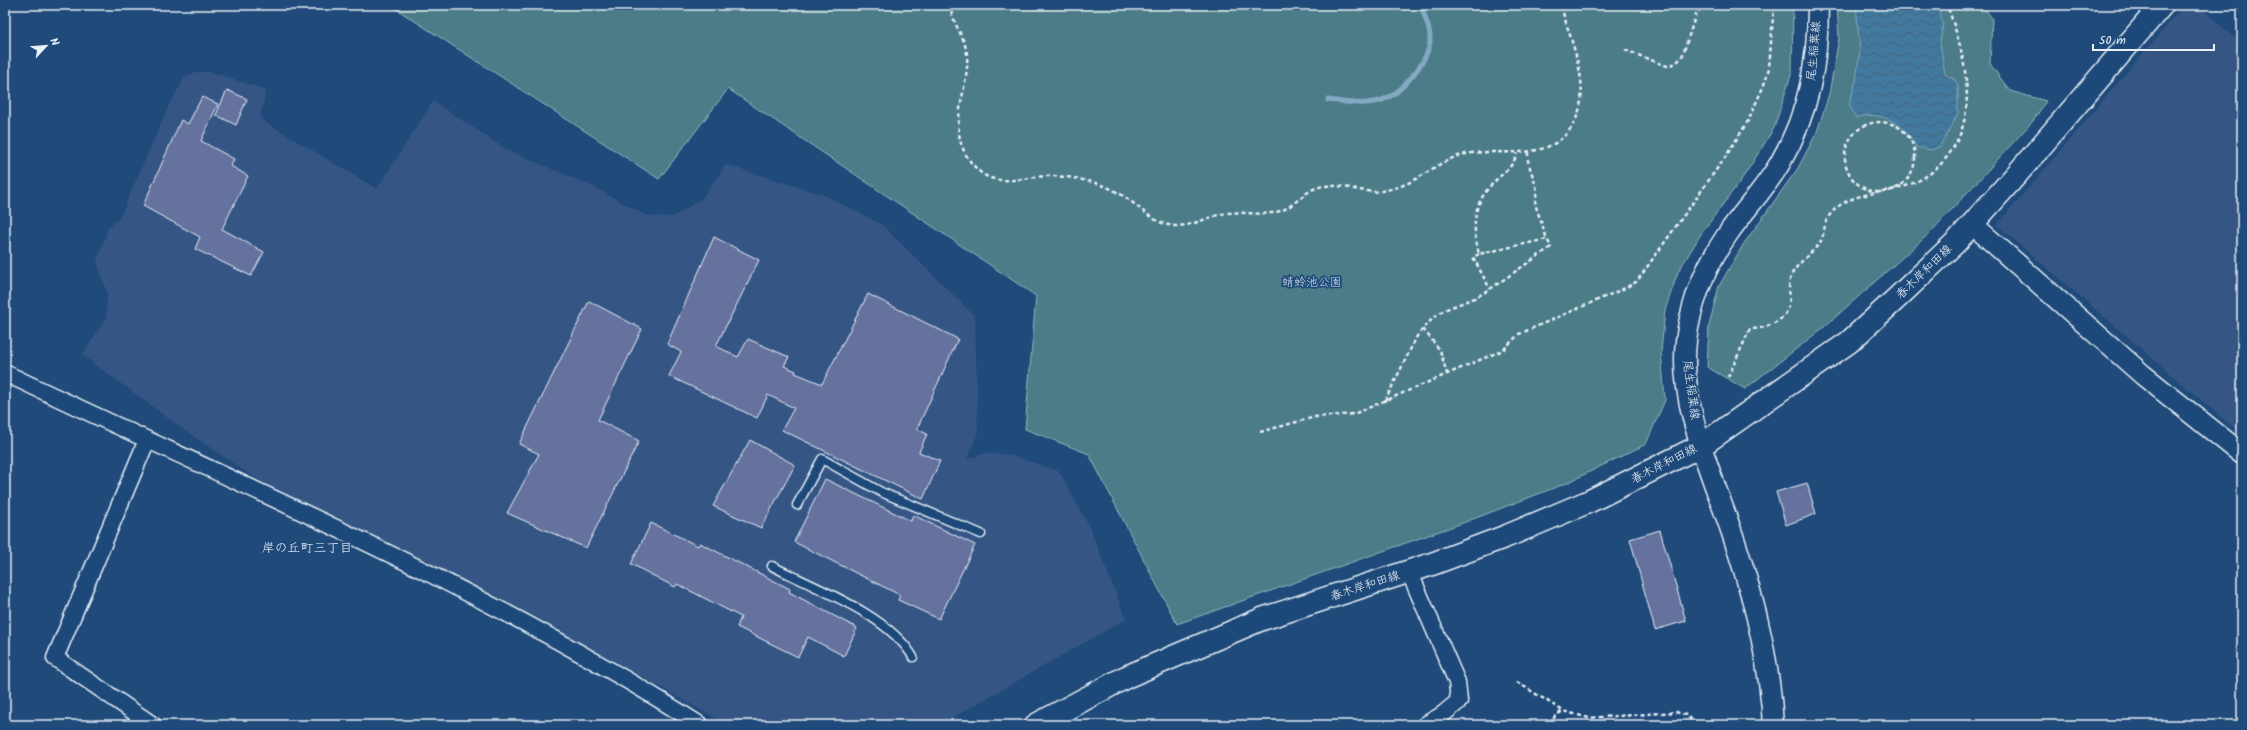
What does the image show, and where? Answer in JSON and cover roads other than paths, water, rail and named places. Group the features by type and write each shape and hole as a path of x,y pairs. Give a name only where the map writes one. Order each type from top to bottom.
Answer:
{"main road":[{"name":"春木岸和田線","path":"1036,725 1126,676 1262,619 1409,571 1507,536 1590,501 1702,445 1849,342 1898,297 1972,224 2162,5"}],"street":[{"name":"尾生稲葉線","path":"1773,725 1769,679 1750,591 1702,445 1689,400 1686,374 1686,344 1690,311 1701,282 1715,254 1779,165 1794,138 1812,84 1818,36 1818,5"},
{"path":"1972,224 2143,375 2242,454"},
{"path":"5,373 318,520 490,604 605,667 700,725"},
{"path":"147,440 55,658 153,725"},
{"path":"1409,571 1456,682 1459,701 1442,715 1425,725"}],"lane":[{"path":"797,505 822,459 881,492 981,534"},
{"path":"772,566 865,612 906,644 914,657"}],"water":[{"path":"1856,5 1943,5 1939,12 1943,24 1940,42 1945,74 1954,79 1958,86 1958,113 1950,130 1939,147 1931,150 1916,147 1912,139 1899,125 1883,117 1865,116 1856,118 1849,104 1856,81 1860,51"}],"waterway":[{"path":"1328,100 1358,103 1380,101 1393,95 1406,83 1423,61 1427,54 1430,42 1428,26 1420,5"}],"district":[{"name":"岸の丘町三丁目","path":"307,548"}],"park label":[{"name":"蜻蛉池公園","path":"1312,282"}]}
